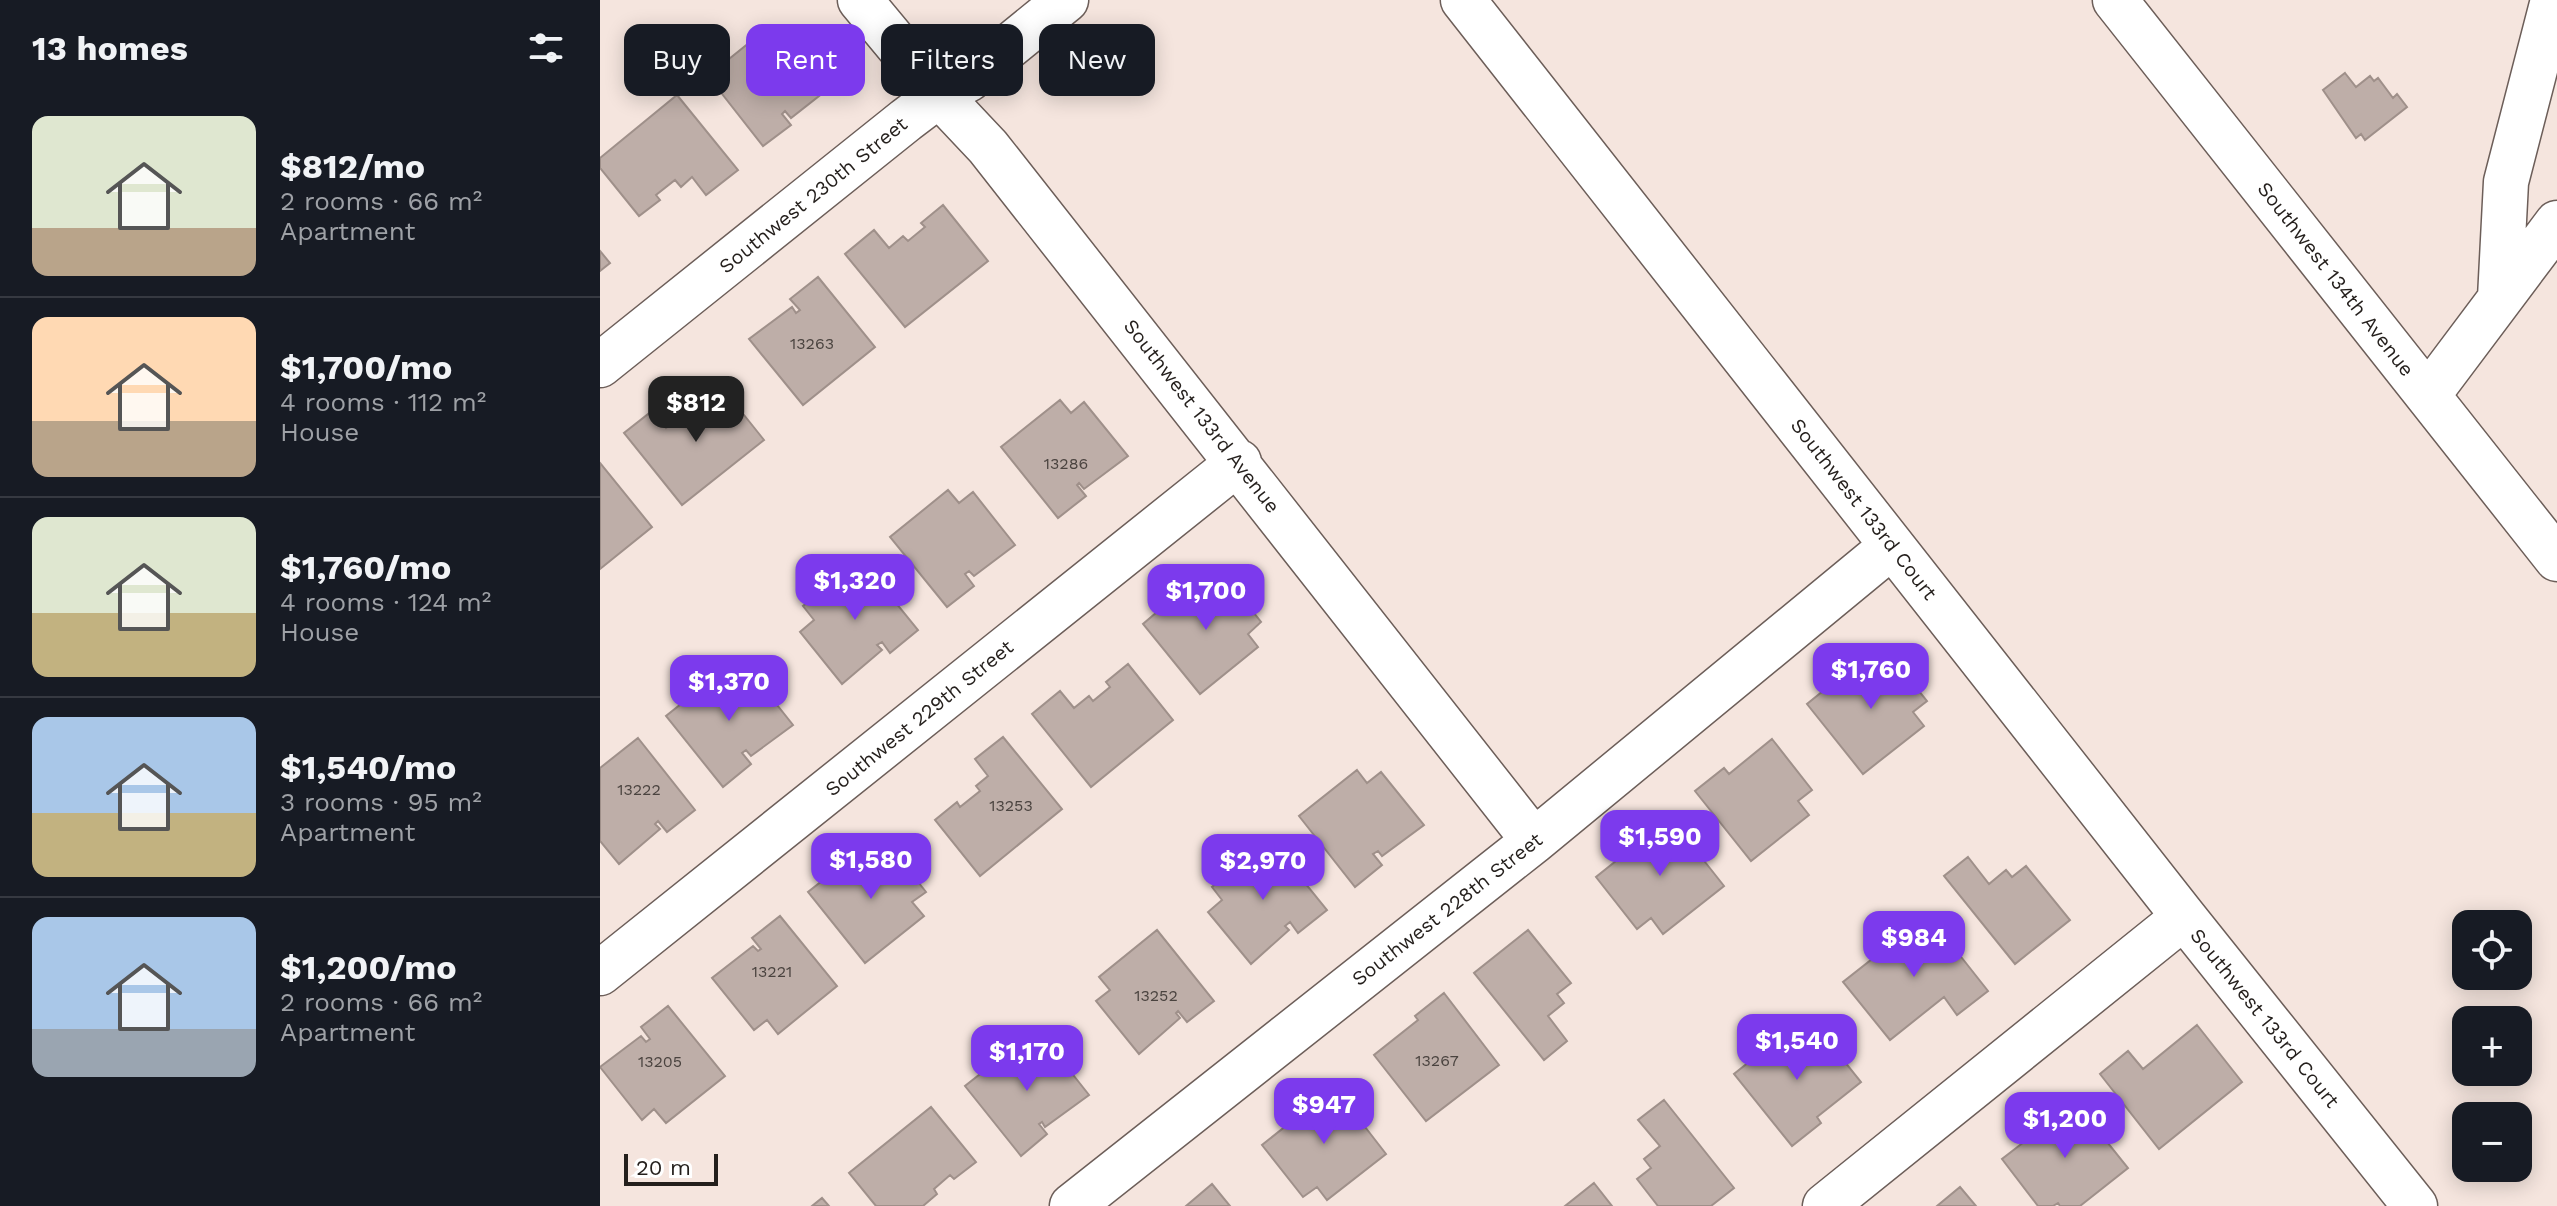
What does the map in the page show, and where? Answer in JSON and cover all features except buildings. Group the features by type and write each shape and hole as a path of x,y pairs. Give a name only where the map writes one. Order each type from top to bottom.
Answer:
{"street":[{"name":"Southwest 133rd Avenue","path":"860,0 881,25"},
{"name":"Southwest 230th Street","path":"1023,35 1066,0"},
{"name":"Southwest 133rd Court","path":"1463,0 2415,1206"},
{"name":"Southwest 134th Avenue","path":"2115,0 2557,559"},
{"path":"2500,298 2506,182 2553,0"},
{"name":"Southwest 230th Street","path":"600,365 938,96"},
{"name":"Southwest 133rd Avenue","path":"940,96 988,147 1239,462 1534,841"},
{"path":"2428,395 2557,223"},
{"name":"Southwest 229th Street","path":"600,973 1239,462"},
{"name":"Southwest 228th Street","path":"1072,1206 1534,841 1892,546"},
{"path":"1825,1206 2184,917"}]}
